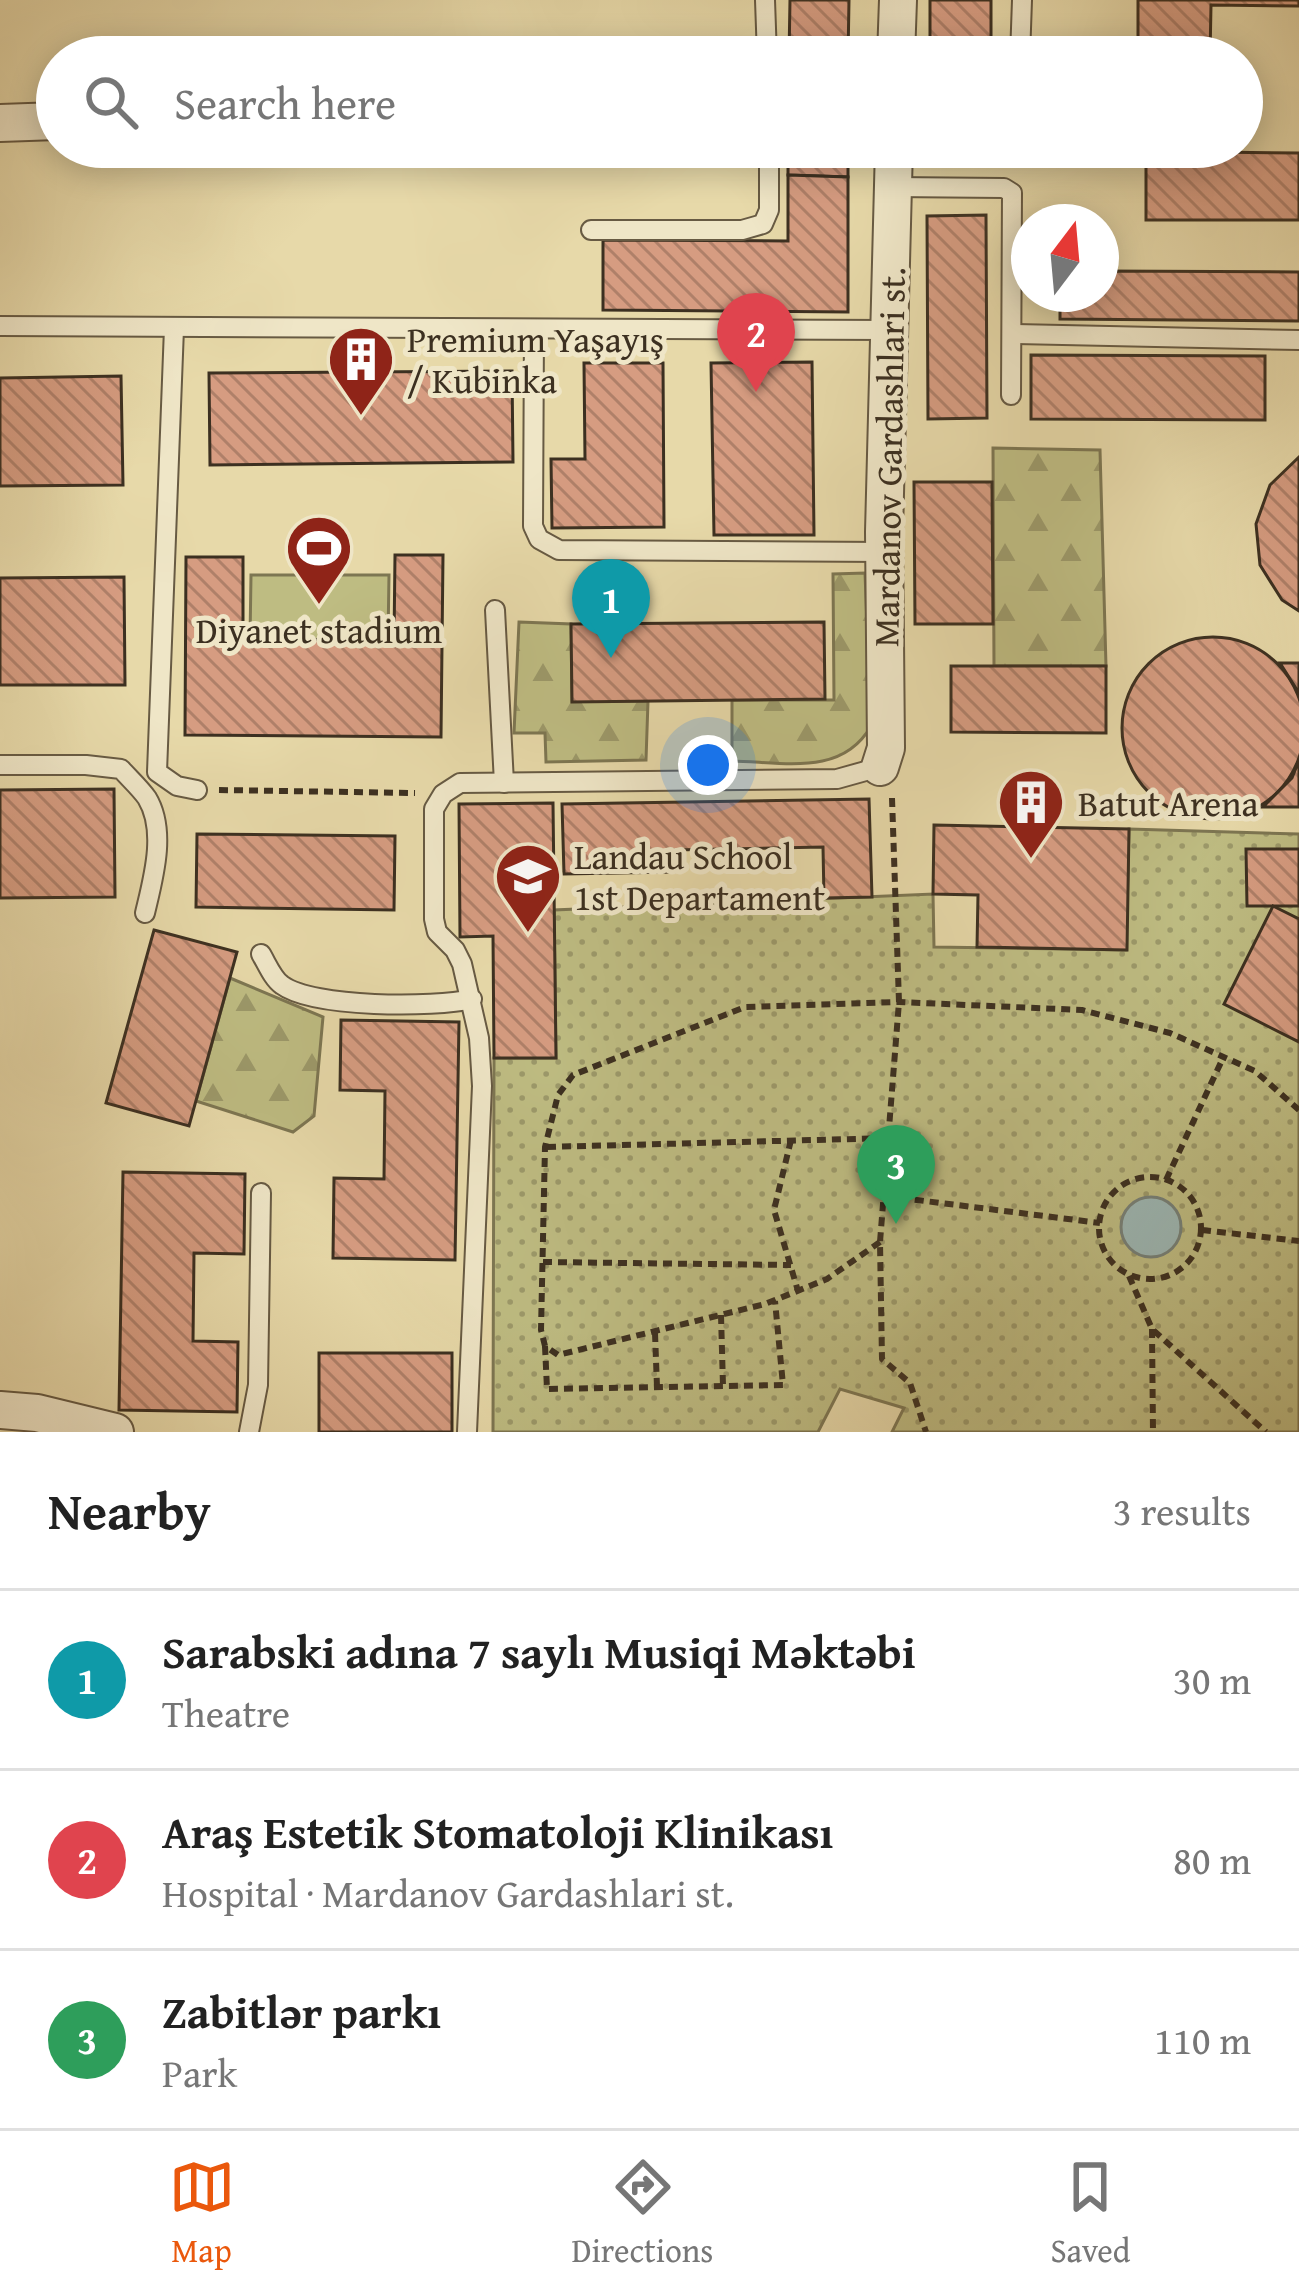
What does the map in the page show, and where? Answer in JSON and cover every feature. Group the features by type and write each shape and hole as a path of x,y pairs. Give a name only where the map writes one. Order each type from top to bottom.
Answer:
{"street":[{"path":"897,36 898,0"},
{"path":"0,123 36,122"},
{"name":"Mardanov Gardashlari st.","path":"880,767 886,748 884,552 892,168"},
{"path":"0,1410 37,1413 115,1432"}],"lane":[{"path":"765,0 766,36"},
{"path":"1021,36 1022,0"},
{"path":"591,230 742,230 763,224 769,210 769,168"},
{"path":"892,187 1004,188 1012,193 1011,394"},
{"path":"0,326 888,330"},
{"path":"174,328 157,772 177,786 197,790"},
{"path":"534,329 533,526 539,539 559,550 884,552"},
{"path":"1012,334 1299,340"},
{"path":"495,610 504,783"},
{"path":"0,765 86,764 121,769 149,801 157,832 145,913"},
{"path":"467,1432 482,1086 472,1000 455,950 437,932 434,919 434,809 443,794 460,784 838,779 880,767"},
{"path":"261,953 278,983 305,998 433,1006 472,1000"},
{"path":"249,1432 258,1385 261,1192"}],"path":[{"path":"880,767 894,805 899,1002 880,1242 883,1359 910,1383 926,1432"},
{"path":"197,790 443,794"},
{"path":"775,1300 783,1385 547,1389 542,1330 545,1147 558,1095 573,1075 745,1007 899,1002 1082,1010 1169,1033 1255,1071 1299,1110"},
{"path":"1166,1180 1224,1057"},
{"path":"545,1147 891,1138"},
{"path":"791,1140 774,1210 798,1291"},
{"path":"1134,1179 1166,1180 1182,1186 1198,1206 1202,1230 1195,1254 1178,1272 1154,1280 1130,1276 1109,1261 1099,1238 1100,1213 1112,1192 1134,1179"},
{"path":"885,1196 1100,1223"},
{"path":"1202,1230 1299,1241"},
{"path":"545,1346 558,1355 575,1354 775,1300 827,1280 880,1242"},
{"path":"543,1262 790,1265"},
{"path":"1130,1276 1151,1329 1153,1432"},
{"path":"721,1316 723,1386"},
{"path":"1151,1329 1267,1432"},
{"path":"655,1333 657,1387"}],"green space":[{"path":"993,448 1100,450 1106,666 994,666"},
{"path":"865,573 871,726 859,742 828,760 791,764 732,761 732,700 834,700 833,574"},
{"name":"Diyanet stadium","path":"251,575 389,575 388,640 250,639"},
{"path":"519,622 571,624 572,701 648,701 646,760 546,762 545,733 514,733"},
{"path":"1129,829 1299,834 1299,1432 892,1432 904,1408 840,1389 818,1432 493,1432 494,1058 556,1058 554,910 933,894 934,947 1126,950"},
{"path":"230,978 323,1017 314,1116 293,1132 196,1101"}],"water":[{"path":"1151,1197 1172,1206 1181,1227 1172,1248 1151,1257 1130,1248 1121,1227 1130,1206"}],"building":[{"path":"790,0 849,0 848,36 789,36"},
{"path":"930,0 991,0 991,36 930,36"},
{"path":"1138,0 1299,0 1299,6 1211,5 1210,36 1138,36"},
{"path":"1263,153 1299,153 1299,220 1146,220 1146,168 1263,168"},
{"path":"788,168 848,168 848,177 788,175"},
{"path":"788,175 848,177 848,312 603,310 603,240 788,241"},
{"path":"986,215 987,418 928,419 927,216"},
{"path":"1119,271 1299,272 1299,321 1060,319 1060,312 1119,312"},
{"path":"1031,355 1265,356 1265,420 1031,419"},
{"path":"812,362 814,535 714,535 711,363"},
{"path":"584,363 663,363 664,527 552,528 551,459 585,459"},
{"name":"Premium Yaşayış / Kubinka","path":"512,371 513,462 210,465 209,373"},
{"path":"121,376 123,485 0,486 0,378"},
{"path":"1299,457 1299,611 1282,600 1260,565 1256,524 1270,485"},
{"path":"914,482 992,482 993,624 915,624"},
{"path":"395,555 443,555 441,737 185,735 186,557 243,557 243,639 394,640"},
{"path":"124,577 125,685 0,685 0,578"},
{"path":"824,622 825,699 572,702 571,624"},
{"path":"1213,637 1248,644 1277,664 1297,693 1297,763 1277,792 1248,812 1213,819 1178,812 1149,792 1129,763 1122,728 1129,693 1149,664 1178,644"},
{"path":"1280,663 1299,663 1299,693"},
{"path":"951,666 1106,666 1106,733 951,732"},
{"path":"1299,760 1299,807 1263,807 1292,778"},
{"path":"114,789 115,897 0,898 0,790"},
{"path":"869,799 872,897 824,898 823,847 674,850 674,872 564,874 562,804"},
{"path":"553,803 556,1058 494,1058 493,936 460,937 459,804"},
{"name":"Batut Arena","path":"934,825 1129,829 1127,950 977,947 978,895 933,894"},
{"path":"197,834 395,836 394,910 196,907"},
{"path":"1246,849 1299,849 1299,906 1247,906"},
{"path":"1273,906 1299,919 1299,1042 1224,1004"},
{"path":"154,930 237,952 189,1126 106,1103"},
{"path":"341,1020 459,1022 455,1260 333,1258 334,1178 384,1179 385,1091 340,1090"},
{"path":"123,1172 245,1174 244,1254 194,1253 193,1341 238,1342 237,1412 119,1410"},
{"path":"319,1353 452,1353 452,1432 319,1432"}],"place":[{"name":"Araş Estetik Stomatoloji Klinikası","path":"756,392"},
{"name":"Premium Yaşayış / Kubinka","path":"361,418"},
{"name":"Diyanet stadium","path":"319,607"},
{"name":"Sarabski adına 7 saylı Musiqi Məktəbi","path":"611,658"},
{"name":"Batut Arena","path":"1031,861"},
{"name":"Landau School 1st Departament","path":"528,935"},
{"name":"Zabitlər parkı","path":"896,1224"}]}
